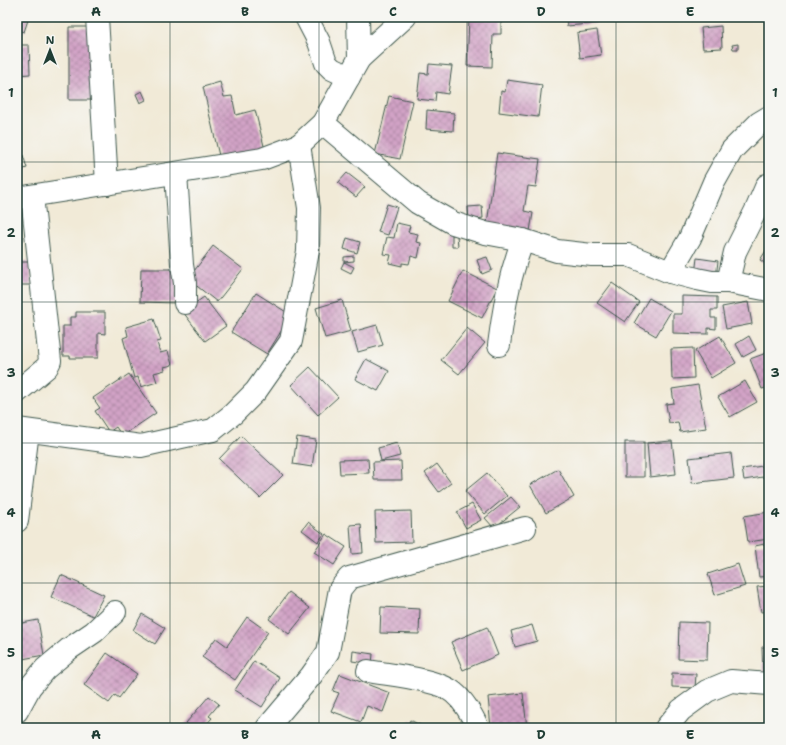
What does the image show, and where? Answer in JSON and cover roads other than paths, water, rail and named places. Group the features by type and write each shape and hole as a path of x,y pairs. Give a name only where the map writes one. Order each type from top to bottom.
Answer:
{"street":[{"path":"97,17 107,184"},
{"path":"306,17 319,42 326,63 332,69 354,68"},
{"path":"354,68 358,17"},
{"path":"17,392 46,367 50,361 25,197 262,159 299,146 323,123 354,68 405,17"},
{"path":"670,272 690,238 714,182 732,150 759,123 769,117"},
{"path":"323,123 418,203 453,223 485,233 523,240 557,251 592,255 628,255 670,272 712,282 728,282 769,290"},
{"path":"17,521 22,430 141,446 213,430 233,414 256,391 291,341 303,281 308,251 309,208 299,146"},
{"path":"176,173 182,265 185,283 185,303"},
{"path":"728,282 735,252 758,208 767,185"},
{"path":"499,345 507,292 514,263 523,240"},
{"path":"267,728 311,676 328,652 340,589 349,578 525,528"},
{"path":"17,711 30,687 45,669 69,649 94,632 115,612"},
{"path":"368,671 433,682 453,692 472,713 478,728"},
{"path":"666,728 680,710 707,692 731,682 769,684"}]}
